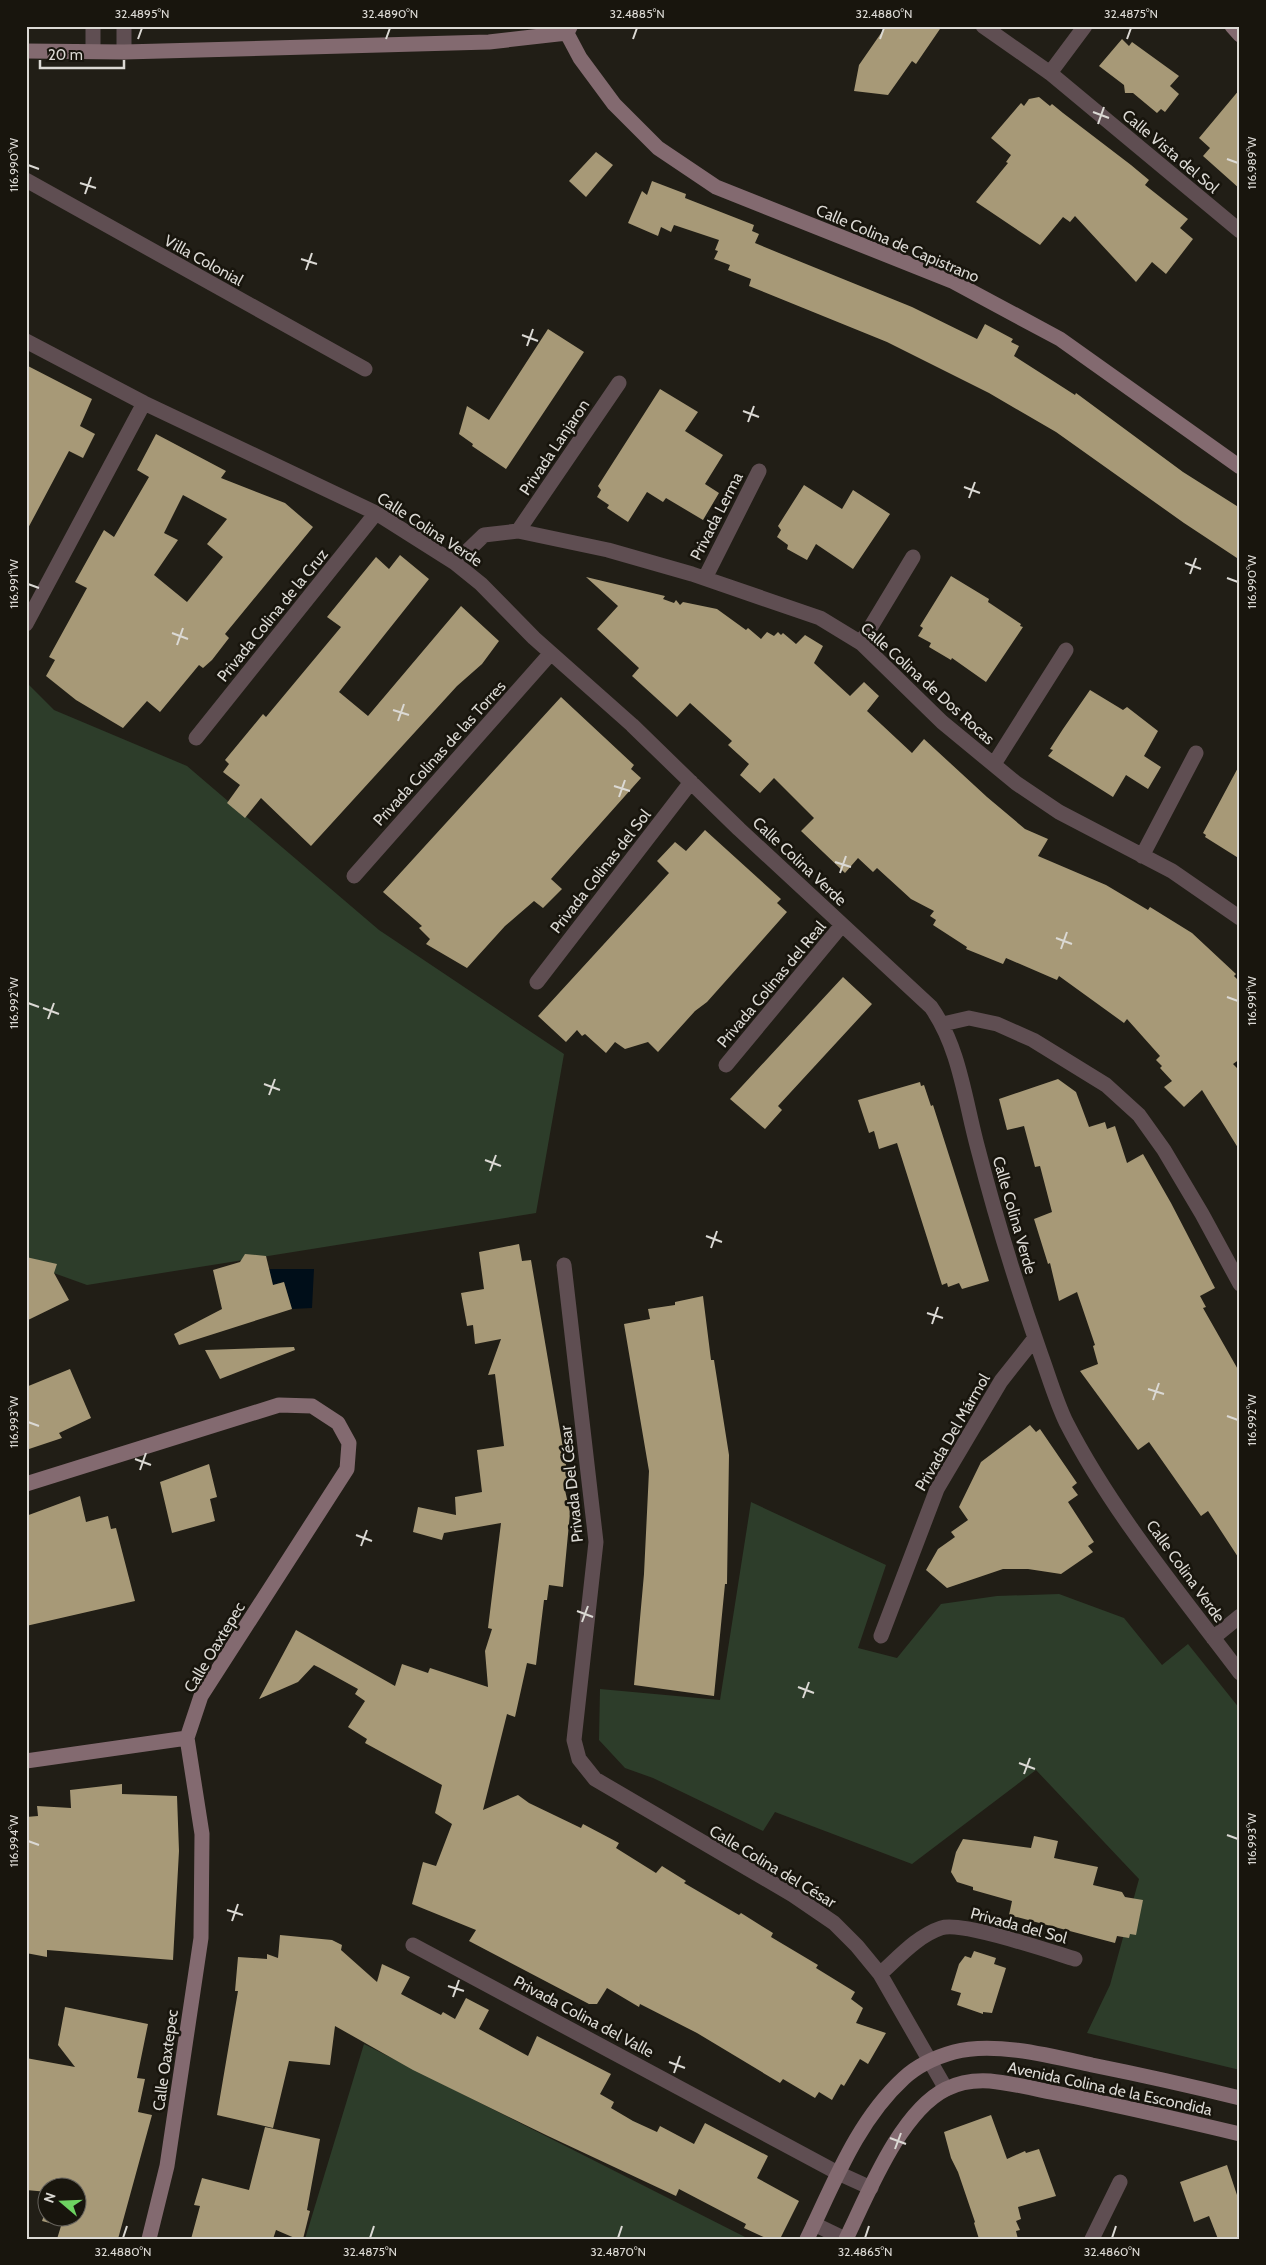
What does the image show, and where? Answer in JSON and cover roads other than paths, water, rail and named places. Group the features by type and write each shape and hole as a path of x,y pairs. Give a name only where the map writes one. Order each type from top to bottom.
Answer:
{"main road":[{"path":"1232,26 1240,35"},
{"name":"Calle Colina de Capistrano","path":"26,51 124,52 489,42 567,29 580,58 614,104 658,148 716,187 952,281 1044,330 1068,344 1240,467"},
{"name":"Calle Oaxtepec","path":"26,1484 279,1405 312,1406 338,1423 349,1443 347,1469 201,1696 187,1738 202,1834 200,1938 167,2166 149,2239"},
{"path":"26,1761 187,1738"},
{"name":"Avenida Colina de la Escondida","path":"807,2239 838,2173 862,2128 880,2104 905,2077 930,2061 955,2052 1015,2050 1110,2068 1240,2098"},
{"name":"Avenida Colina de la Escondida","path":"845,2239 904,2129 920,2110 946,2089 966,2082 990,2081 1097,2100 1240,2134"}],"street":[{"path":"93,26 93,51"},
{"path":"124,26 124,52"},
{"name":"Calle Vista del Sol","path":"983,26 1050,73 1240,231"},
{"path":"1050,73 1085,26"},
{"name":"Villa Colonial","path":"26,180 365,369"},
{"name":"Calle Colina Verde","path":"26,341 144,404 376,513 455,563 481,584 551,653 632,726 842,925 932,1007 943,1024 952,1044 978,1150 1010,1263 1066,1421 1096,1472 1151,1556 1240,1673"},
{"name":"Privada Lanjaron","path":"518,531 619,383"},
{"path":"26,624 144,404"},
{"name":"Privada Lerma","path":"704,578 759,471"},
{"name":"Privada Colina de la Cruz","path":"196,738 376,513"},
{"name":"Calle Colina de Dos Rocas","path":"455,563 484,535 518,531 608,550 704,578 820,618 862,643 942,722 1016,784 1059,812 1172,870 1240,918"},
{"path":"862,643 913,557"},
{"path":"994,764 1066,650"},
{"name":"Privada Colinas de las Torres","path":"354,876 551,653"},
{"path":"1142,856 1196,753"},
{"name":"Privada Colinas del Sol","path":"537,982 691,782"},
{"name":"Privada Colinas del Real","path":"726,1065 842,925"},
{"path":"943,1024 969,1018 997,1024 1033,1040 1106,1085 1139,1115 1164,1150 1240,1284"},
{"name":"Privada Del César","path":"564,1265 596,1542 574,1740 578,1759"},
{"name":"Privada Del Mármol","path":"881,1636 937,1489 1001,1381 1036,1338"},
{"path":"1213,1638 1240,1616"},
{"name":"Calle Colina del César","path":"578,1759 595,1779 793,1895 834,1924 857,1946 880,1974 946,2089"},
{"name":"Privada del Sol","path":"880,1974 920,1938 942,1928 963,1927 1075,1959"},
{"name":"Privada Colina del Valle","path":"413,1945 838,2173 871,2188"},
{"path":"1092,2239 1120,2182"},
{"path":"814,2224 845,2239"}],"water":[{"path":"269,1269 314,1269 312,1308 292,1309 284,1282 273,1285"}]}
